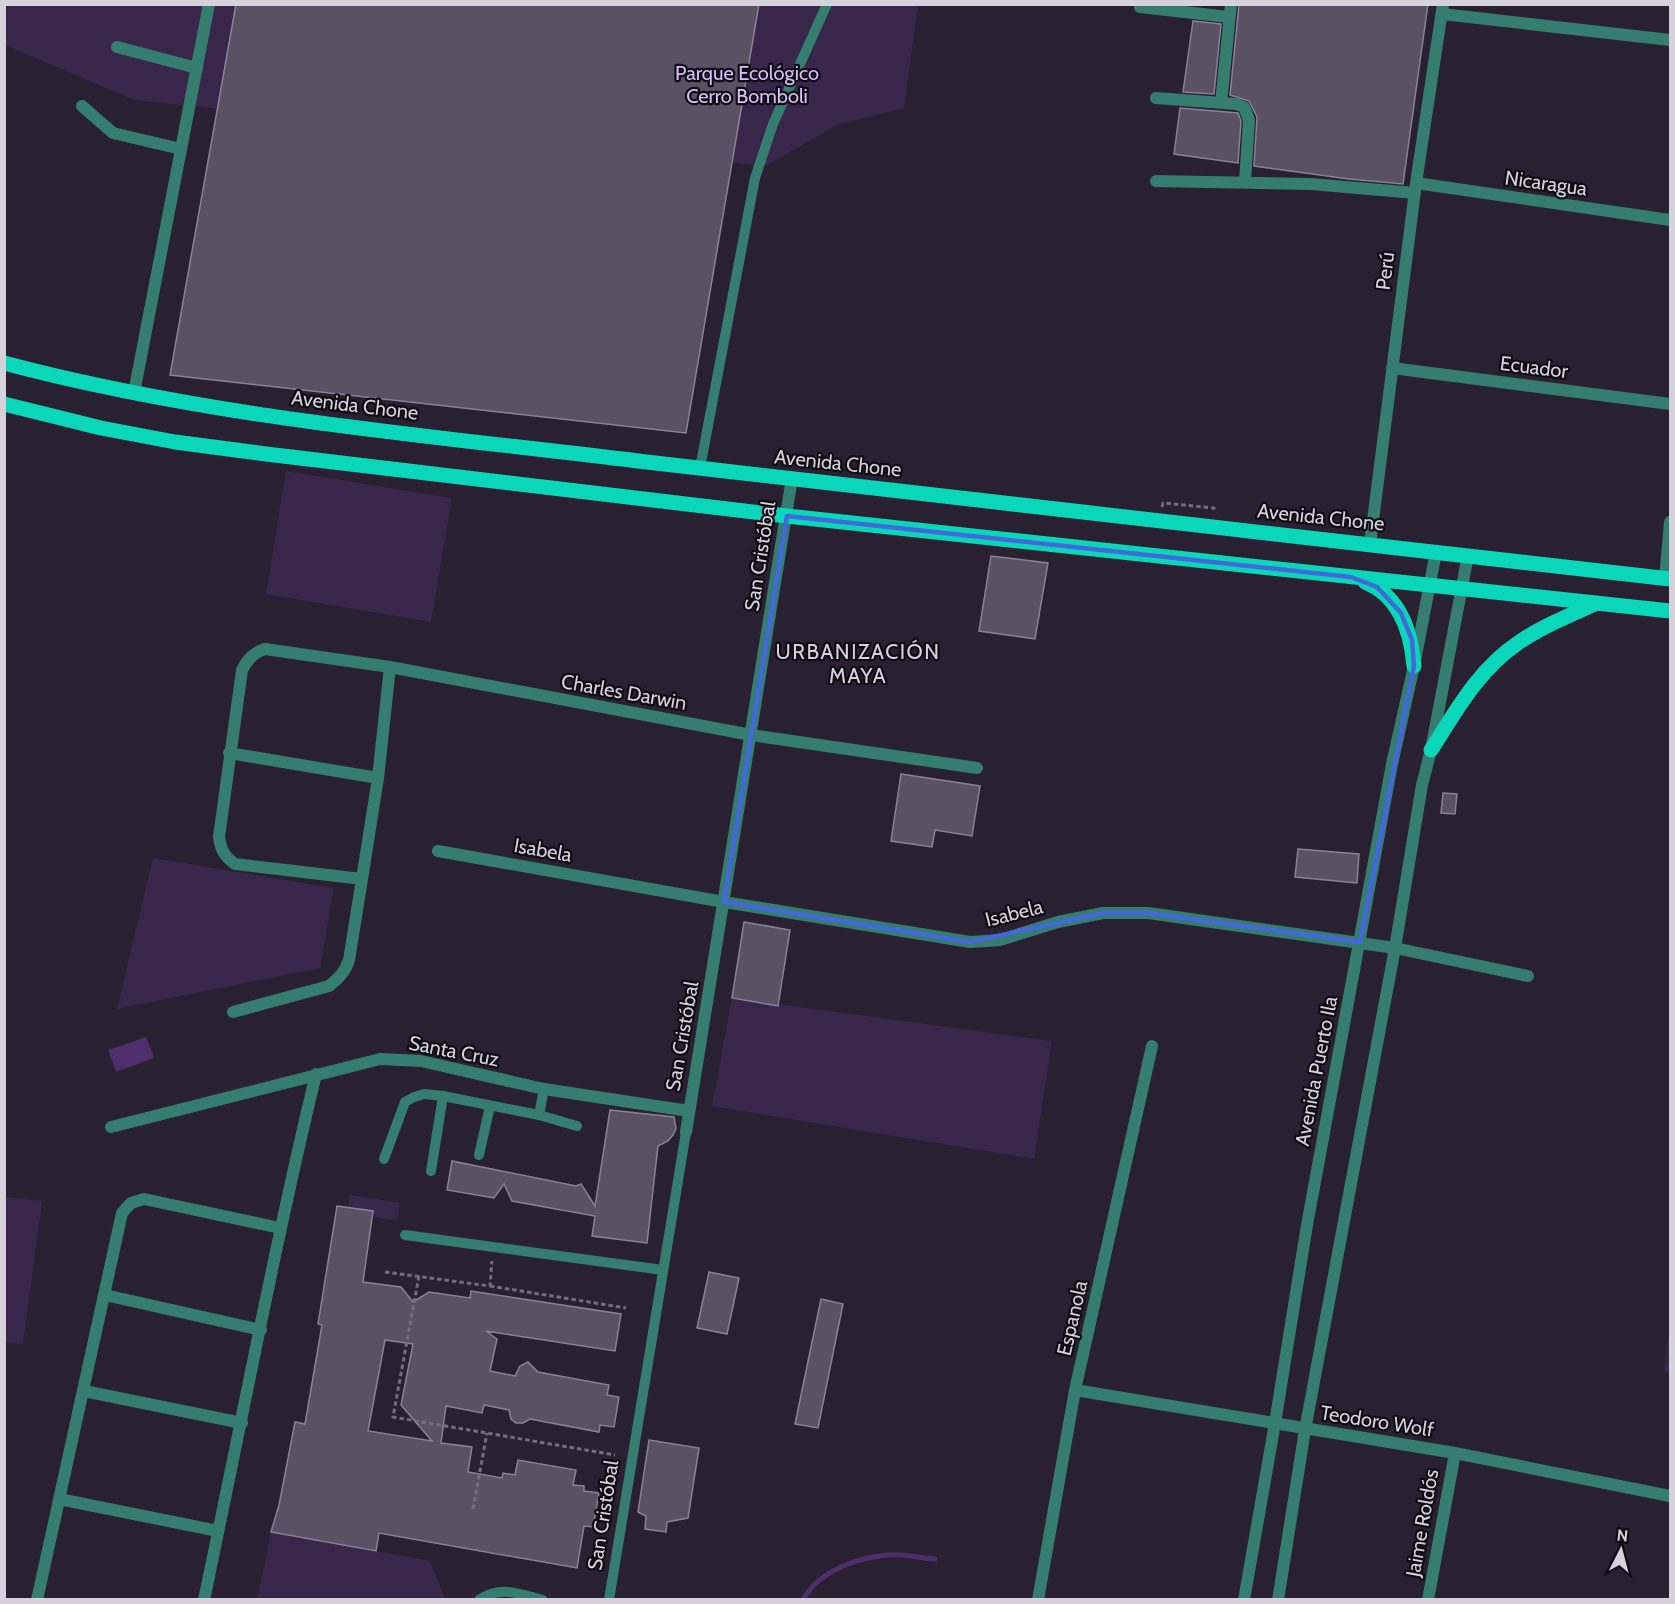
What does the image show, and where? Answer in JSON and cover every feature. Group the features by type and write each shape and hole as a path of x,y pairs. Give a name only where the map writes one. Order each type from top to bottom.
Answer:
{"main road":[{"name":"Avenida Chone","path":"4,363 64,379 183,403 291,419 1668,578"},
{"path":"4,404 101,428 175,442 278,456 787,516 1671,611"},
{"path":"1351,577 1377,587 1390,598 1401,613 1412,640 1414,666"},
{"path":"1431,750 1476,681 1499,657 1518,642 1597,603"}],"street":[{"path":"134,393 209,4"},
{"path":"1140,7 1230,11 1221,103"},
{"path":"1442,9 1671,40"},
{"name":"Perú","path":"1370,544 1415,188 1442,9"},
{"path":"117,47 197,68"},
{"path":"1156,98 1240,105 1249,115 1245,182"},
{"path":"82,106 113,133 181,149"},
{"name":"Nicaragua","path":"1156,181 1415,188 1671,220"},
{"name":"Ecuador","path":"1392,368 1671,404"},
{"name":"San Cristóbal","path":"686,1132 792,478"},
{"path":"1668,578 1671,522"},
{"name":"Avenida Puerto Ila","path":"1244,1599 1306,1225 1392,765 1436,552"},
{"path":"1278,1599 1305,1430 1395,948 1422,785 1431,750 1468,555"},
{"name":"Charles Darwin","path":"229,753 242,670 248,659 256,652 266,650 390,667 751,735 977,768"},
{"path":"233,1012 329,986 346,969 378,778 390,667"},
{"path":"362,879 235,864 226,857 220,848 219,837 229,753 378,778"},
{"name":"Isabela","path":"438,851 724,902 970,942 1000,939 1058,922 1103,913 1148,913 1360,942 1528,976"},
{"name":"Espanola","path":"1038,1599 1076,1390 1152,1046"},
{"name":"Santa Cruz","path":"111,1127 380,1059 421,1061 544,1089 689,1111"},
{"path":"204,1599 242,1424 280,1228 316,1074"},
{"path":"40,1599 59,1499 122,1213 131,1203 144,1199 280,1228"},
{"path":"105,1295 261,1330"},
{"name":"Teodoro Wolf","path":"1076,1390 1305,1430 1455,1453 1671,1496"},
{"path":"84,1391 242,1424"},
{"name":"Jaime Roldós","path":"1428,1599 1455,1453"},
{"path":"59,1499 218,1531"}],"lane":[{"path":"700,468 710,405 755,178 773,124 827,4"},
{"path":"539,1115 544,1089"},
{"path":"384,1159 405,1102 424,1094 539,1115 577,1126"},
{"path":"431,1171 443,1096"},
{"path":"479,1155 490,1106"},
{"name":"San Cristóbal","path":"609,1599 686,1132"},
{"path":"405,1235 663,1270"},
{"path":"479,1599 491,1592 506,1591 543,1599"}],"path":[{"path":"490,1286 494,1247"},
{"path":"385,1272 626,1308"},
{"path":"419,1276 393,1417 615,1455"},
{"path":"473,1509 487,1433"}],"highlighted area":[{"path":"787,516 1351,577 1377,587 1401,613 1412,640 1414,666 1360,942 1148,913 1103,913 970,942 724,902"}],"green space":[{"name":"Parque Ecológico Cerro Bomboli","path":"4,5 918,5 904,108 839,124 765,166 134,100 5,45"},
{"path":"286,471 452,498 431,622 266,594"},
{"path":"153,858 334,888 320,968 117,1009"},
{"path":"732,998 1052,1041 1034,1159 712,1106"},
{"path":"350,1195 400,1203 397,1221 347,1212"},
{"path":"5,1197 42,1201 23,1344 5,1342"},
{"path":"1670,1324 1670,1373 1664,1372"},
{"path":"271,1532 430,1561 445,1599 257,1600"}],"shaded area":[{"path":"146,1037 154,1058 116,1072 108,1050"}],"building":[{"path":"236,4 759,4 686,433 170,375"},
{"path":"1239,4 1428,4 1403,184 1254,166 1257,117 1249,101 1230,95"},
{"path":"1193,21 1221,24 1214,94 1183,92"},
{"path":"1180,108 1238,113 1241,121 1238,163 1174,154"},
{"path":"991,556 1048,563 1035,639 979,631"},
{"path":"901,774 980,786 972,836 935,830 932,847 891,841"},
{"path":"1443,793 1457,794 1455,814 1441,813"},
{"path":"1298,849 1359,854 1357,883 1295,877"},
{"path":"744,922 790,930 778,1006 732,998"},
{"path":"610,1110 674,1117 676,1129 673,1135 668,1141 658,1146 647,1243 592,1236 595,1216 512,1201 504,1184 494,1198 447,1190 452,1161 576,1186 581,1184 595,1206"},
{"path":"337,1206 373,1211 363,1282 401,1287 413,1302 429,1292 470,1298 471,1291 621,1314 615,1351 486,1331 497,1339 490,1371 515,1376 520,1366 528,1362 538,1372 609,1385 607,1395 619,1397 614,1427 600,1425 599,1432 530,1419 523,1423 516,1423 511,1419 509,1410 484,1405 482,1413 446,1406 441,1443 472,1447 468,1472 502,1478 503,1473 515,1475 518,1460 576,1470 573,1485 584,1486 584,1491 599,1493 593,1527 584,1526 577,1568 379,1533 376,1551 271,1532 279,1505 295,1422 305,1424 322,1325 318,1324","holes":["385,1340 413,1344 401,1405 432,1441 368,1431"]},
{"path":"709,1272 739,1278 727,1334 697,1328"},
{"path":"821,1299 843,1304 818,1428 795,1424"},
{"path":"649,1440 699,1448 688,1518 667,1522 666,1532 645,1529 646,1516 638,1512"}],"waterway":[{"path":"803,1600 818,1581 828,1574 863,1559 893,1555 935,1559"}],"district":[{"name":"URBANIZACIÓN MAYA","path":"858,663"}]}
